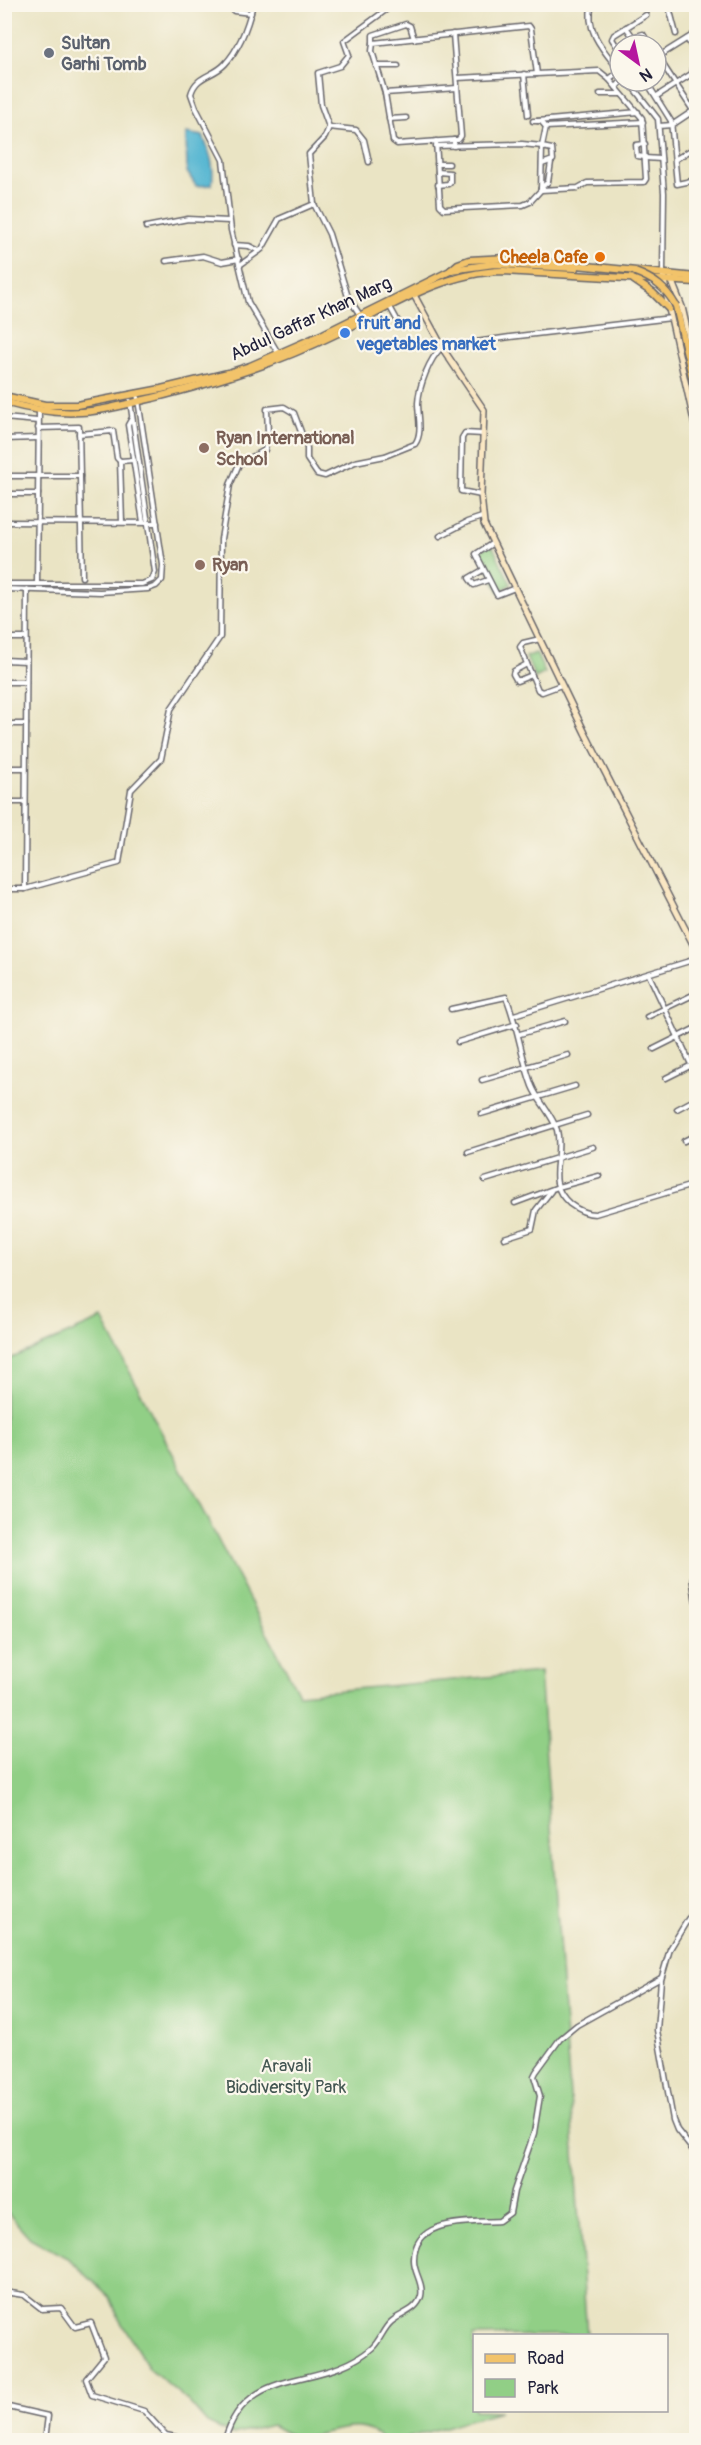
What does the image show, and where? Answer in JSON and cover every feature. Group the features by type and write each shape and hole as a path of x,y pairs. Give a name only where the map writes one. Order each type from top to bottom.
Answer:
{"main road":[{"name":"Abdul Gaffar Khan Marg","path":"4,396 56,406 76,405 236,371 279,356 469,260 507,258 696,282"},
{"path":"450,271 494,264 649,277 670,294 676,306 696,394"},
{"name":"Abdul Gaffar Khan Marg","path":"4,402 39,410 86,412 229,379 414,294 463,276 495,272 696,277"},
{"path":"633,275 669,309"}],"street":[{"path":"253,4 246,29 232,56 217,71 198,80 191,94 223,160 229,221 248,302 279,356"},
{"path":"360,316 348,297 329,234 314,204 309,154 325,137 329,127 321,105 318,73 340,66 349,55 344,41 394,4"},
{"path":"592,4 590,23 594,34 608,54"},
{"path":"673,4 670,11 676,34"},
{"path":"234,11 251,13"},
{"path":"618,33 646,15"},
{"path":"414,39 410,26 406,24 373,35 372,51 385,93 394,143 436,143 458,140 461,136 453,34"},
{"path":"373,44 529,26 537,74"},
{"path":"626,27 630,33"},
{"path":"668,51 696,33"},
{"path":"687,39 696,54"},
{"path":"657,96 695,75 692,66 696,58"},
{"path":"376,66 398,66"},
{"path":"457,78 595,70 604,73 608,78"},
{"path":"659,126 672,125 696,112 668,73"},
{"path":"524,75 528,115"},
{"path":"385,93 457,88"},
{"path":"638,93 656,115 659,126 669,309 696,430"},
{"path":"655,93 669,115 672,125 677,185 696,180"},
{"path":"541,189 578,188 587,183 644,182 645,144 643,122 638,112 622,94 600,94"},
{"path":"638,112 536,121 546,127 643,122"},
{"path":"389,119 406,118"},
{"path":"329,127 356,130 364,140 369,162"},
{"path":"541,189 542,147 546,127"},
{"path":"454,140 454,146"},
{"path":"436,143 454,146 522,144 553,150 548,182 530,202 523,205 444,209 440,205 436,143"},
{"path":"645,144 636,145 635,154 637,156 661,159"},
{"path":"676,159 696,147"},
{"path":"542,164 551,162"},
{"path":"437,164 449,164"},
{"path":"438,172 450,173 450,183 438,185"},
{"path":"166,261 203,256 222,262 239,262 259,252 279,219 314,204"},
{"path":"146,227 188,219 229,221"},
{"path":"234,246 249,246 259,252"},
{"path":"667,278 685,315 696,368"},
{"path":"414,294 442,347 483,407 482,518 561,685 696,950"},
{"path":"390,307 401,327"},
{"path":"4,889 25,889 118,863 131,790 161,759 171,709 219,637 221,539 230,485 239,464 265,450 268,433 267,409 284,406 294,413 307,448 307,459 317,474 321,476 355,462 372,460 407,449 418,440 419,395 432,360 442,347 671,318"},
{"path":"4,589 100,592 148,589 156,586 162,580 164,570 137,393"},
{"path":"129,395 145,523"},
{"path":"37,584 39,410"},
{"path":"4,584 142,584 152,580 155,572 128,425 133,417"},
{"path":"4,418 38,421"},
{"path":"38,428 77,427 82,578"},
{"path":"79,434 113,431 116,457 120,461 122,522"},
{"path":"481,495 462,491 462,438 465,433 483,434"},
{"path":"4,439 38,438"},
{"path":"120,461 134,460"},
{"path":"4,476 80,476"},
{"path":"4,494 38,494"},
{"path":"440,536 467,522 482,518"},
{"path":"4,522 157,523"},
{"path":"494,543 476,554 483,570 497,595 515,588"},
{"path":"483,570 470,578 474,585 488,580"},
{"path":"152,580 156,586"},
{"path":"25,889 27,584"},
{"path":"4,638 26,638"},
{"path":"540,639 523,643 520,647 532,675 540,692 561,685"},
{"path":"4,660 26,661"},
{"path":"527,664 514,670 513,674 517,681 532,675"},
{"path":"4,682 26,682"},
{"path":"4,724 26,724"},
{"path":"4,768 25,768"},
{"path":"4,802 25,802"},
{"path":"514,1016 696,959"},
{"path":"649,975 678,1037 694,1064 696,1075"},
{"path":"647,1017 695,994"},
{"path":"451,1009 504,997 517,1024 526,1068 537,1098 555,1126 558,1138 556,1188 576,1208 588,1214 595,1214 696,1184"},
{"path":"520,1034 565,1021"},
{"path":"458,1042 517,1024"},
{"path":"654,1049 696,1028"},
{"path":"482,1080 568,1055"},
{"path":"666,1078 694,1064"},
{"path":"481,1114 575,1086"},
{"path":"677,1109 696,1099"},
{"path":"468,1152 587,1115"},
{"path":"684,1141 696,1135"},
{"path":"485,1180 593,1147"},
{"path":"515,1203 599,1176"},
{"path":"504,1238 532,1229 536,1210 556,1188"},
{"path":"696,1568 693,1580 696,1599"},
{"path":"696,1911 688,1919 670,1949 661,1978 657,2030 671,2115 677,2130 696,2154"},
{"path":"225,2440 233,2419 255,2394 269,2387 349,2362 373,2348 389,2324 416,2305 422,2288 414,2264 414,2255 427,2233 446,2225 499,2221 506,2218 510,2213 514,2191 534,2133 540,2096 534,2076 536,2072 560,2039 577,2025 661,1978"},
{"path":"4,2292 24,2295 42,2309 61,2308 75,2326 91,2323 105,2357 87,2379 92,2395 144,2411 166,2435 189,2440"},
{"path":"4,2406 48,2416 45,2440"}],"green space":[{"path":"489,545 493,547 511,584 499,592 479,552"},
{"path":"536,653 545,673 535,678 526,657"},
{"name":"Aravali Biodiversity Park","path":"102,1319 299,1694 540,1672 587,2334 473,2334 473,2412 497,2412 400,2440 385,2440 374,2432 353,2428 298,2437 272,2425 233,2435 207,2423 188,2401 149,2369 119,2319 110,2297 69,2259 30,2238 5,2210 5,1361"}],"water":[{"path":"186,133 203,136 210,154 212,185 196,186 187,172"}],"place":[{"name":"Sultan Garhi Tomb","path":"49,53"},
{"name":"Cheela Cafe","path":"600,257"},
{"name":"fruit and vegetables market","path":"345,333"},
{"name":"Ryan International School","path":"204,448"},
{"name":"Ryan","path":"200,565"}]}
